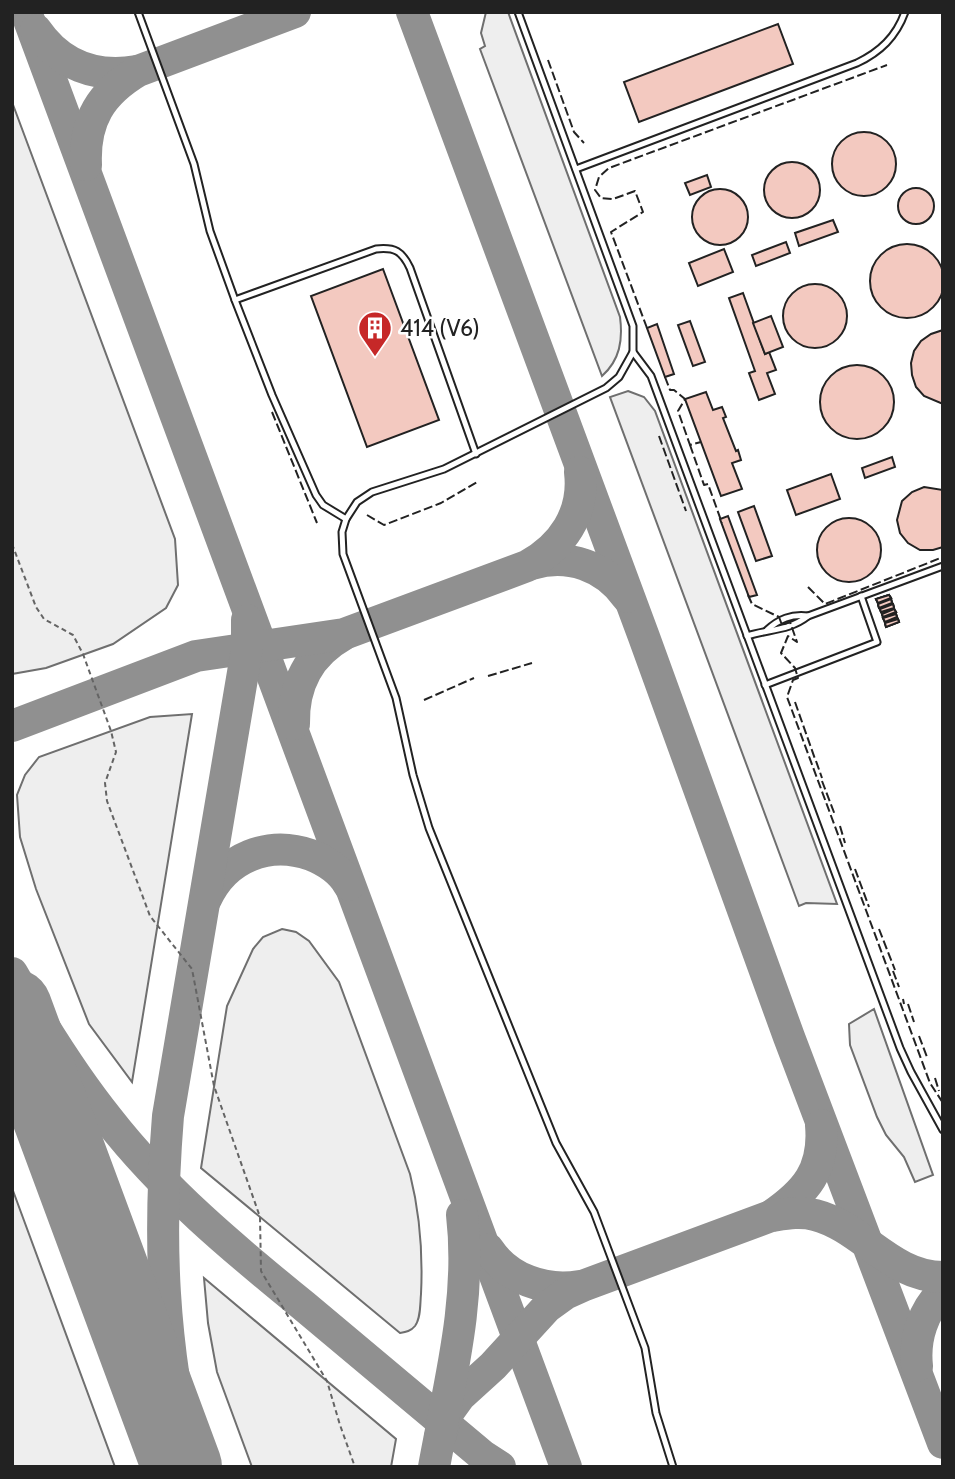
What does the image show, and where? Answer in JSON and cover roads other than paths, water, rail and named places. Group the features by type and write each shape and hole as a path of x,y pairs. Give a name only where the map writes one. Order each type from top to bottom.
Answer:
{"lane":[{"path":"138,12 194,164 210,230 272,395 316,495 323,505 346,519"},
{"path":"518,12 633,326 633,352 625,370 612,383 476,454 428,475 372,492 357,502 346,519 342,540 343,554 396,698 413,775 429,828 556,1143 594,1212 645,1348 656,1413 673,1467"},
{"path":"576,169 866,59 876,54 892,38 905,12"},
{"path":"235,300 376,248 390,247 398,250 404,255 410,268 476,454"},
{"path":"633,352 651,376 900,1048 943,1130"},
{"path":"747,636 767,630 778,631 799,623 808,616 943,566"},
{"path":"765,685 877,642 860,596"}],"place":[{"name":"414 (V6)","path":"375,358"}]}
